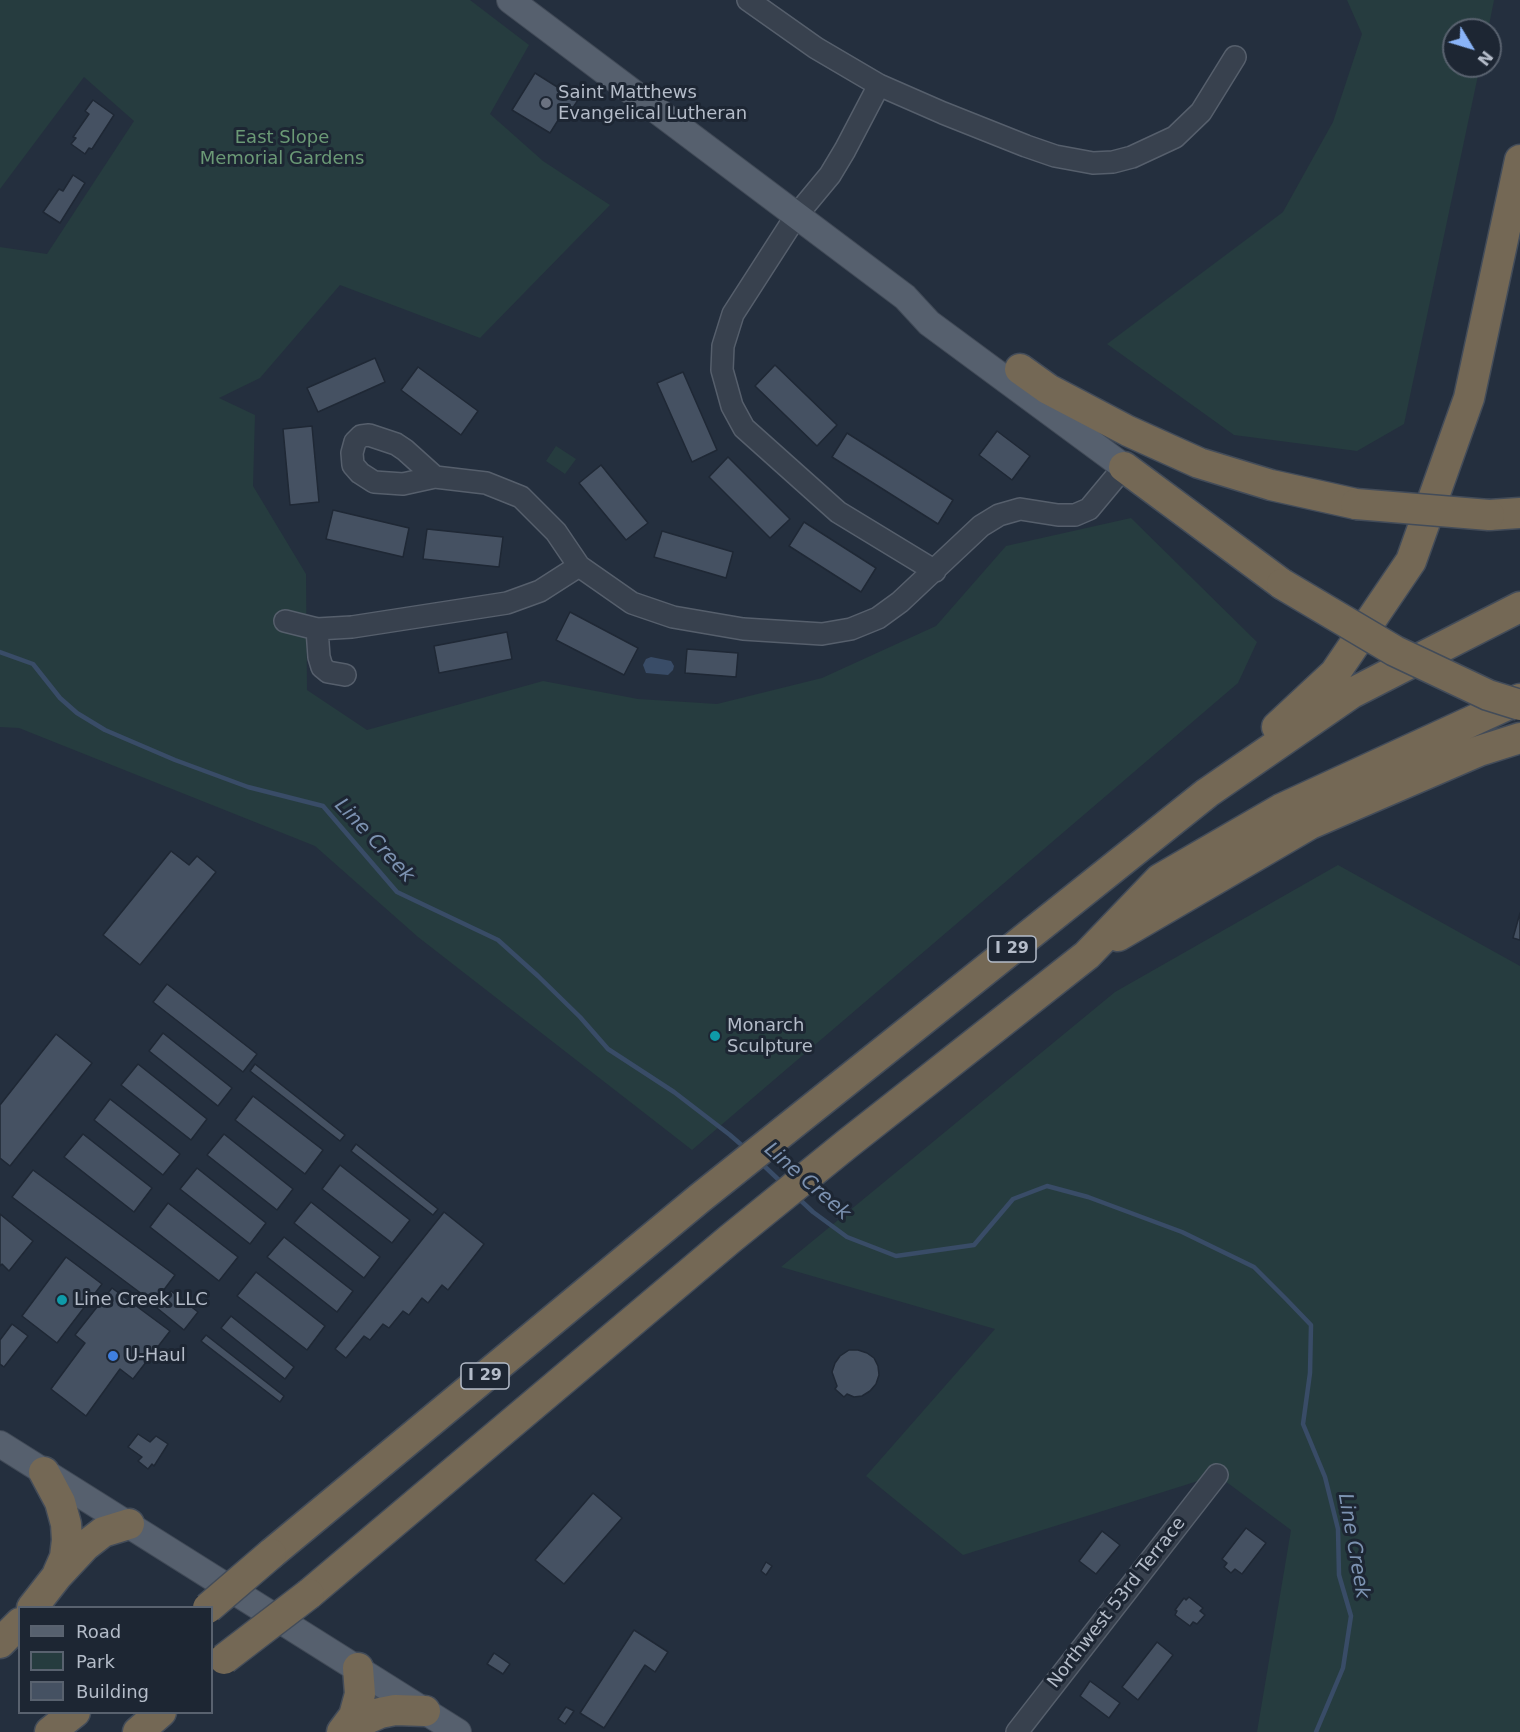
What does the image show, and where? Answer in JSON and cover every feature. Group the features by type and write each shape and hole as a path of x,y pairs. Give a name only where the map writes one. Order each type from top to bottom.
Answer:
{"highway":[{"path":"1207,793 1335,673 1411,561 1469,398 1520,160"},
{"path":"1020,369 1048,389 1128,431 1199,463 1271,485 1356,504 1488,515 1520,513"},
{"path":"1124,467 1282,584 1395,651 1488,695 1520,705"},
{"name":"I 29","path":"210,1606 700,1198 1207,793 1352,693 1520,607"},
{"path":"1087,955 1160,879 1281,809 1520,699"},
{"name":"I 29","path":"218,1664 309,1594 730,1239 1087,955 1310,824 1479,751 1520,738"},
{"path":"44,1472 60,1502 66,1524 67,1540 57,1576"},
{"path":"34,1606 85,1546 103,1532 129,1524"},
{"path":"0,1643 18,1625"},
{"path":"344,1730 354,1716 360,1694 357,1668"},
{"path":"344,1730 380,1713 395,1710 425,1711"},
{"path":"50,1732 74,1714"},
{"path":"138,1732 160,1714"}],"main road":[{"path":"510,0 905,297 929,323 1124,467"},
{"path":"905,297 939,311 1020,369"},
{"path":"0,1444 458,1732"}],"street":[{"path":"748,0 808,43 879,85 943,113 1055,156 1093,163 1113,162 1138,156 1175,136 1187,126 1213,96 1235,57"},
{"path":"879,85 830,175 796,216 733,314 723,346 722,370 732,406 744,428 838,512 935,571"},
{"path":"435,477 486,483 521,497 556,532 579,566 632,603 673,617 743,629 822,634 851,629 878,618 935,571 981,526 999,515 1020,509 1058,515 1075,515 1089,509 1124,467"},
{"path":"285,621 317,629 352,627 507,603 540,591 579,566"},
{"path":"317,629 322,667 328,672 345,675"},
{"name":"Northwest 53rd Terrace","path":"1017,1732 1217,1475"}],"green space":[{"name":"East Slope Memorial Gardens","path":"0,0 470,0 529,45 490,114 543,161 610,205 480,338 340,285 260,378 219,398 255,415 253,486 306,574 307,690 367,730 543,681 638,699 717,704 822,678 936,626 1006,546 1131,518 1257,642 1238,683 692,1150 418,937 315,846 19,728 0,727 0,247 47,254 134,121 84,77 0,189"},
{"path":"1347,0 1494,0 1490,18 1442,18 1442,78 1477,78 1404,424 1357,451 1234,435 1107,344 1283,212 1333,122 1362,34"},
{"path":"556,446 576,459 565,474 546,461"},
{"path":"1338,865 1520,966 1520,1732 1257,1732 1291,1530 1217,1475 963,1555 866,1476 995,1329 781,1267 1115,992"}],"water":[{"path":"651,657 671,661 674,666 673,670 668,675 646,673 643,665 646,659"}],"building":[{"name":"Saint Matthews Evangelical Lutheran","path":"535,73 578,100 572,109 567,106 550,133 512,110"},
{"path":"93,100 114,115 92,149 89,148 85,154 71,144 76,138 73,137 89,114 85,111"},
{"path":"73,175 85,183 60,223 43,212 59,189 63,191"},
{"path":"375,358 385,382 318,412 307,388"},
{"path":"775,365 837,425 817,446 755,386"},
{"path":"418,367 478,411 461,435 401,390"},
{"path":"683,372 717,450 692,462 657,383"},
{"path":"312,426 319,502 290,505 283,429"},
{"path":"997,431 1030,456 1012,480 979,455"},
{"path":"847,433 953,500 938,524 832,457"},
{"path":"728,457 790,519 770,538 709,477"},
{"path":"601,465 648,523 626,540 579,483"},
{"path":"333,510 409,528 403,557 326,539"},
{"path":"804,522 876,568 861,592 789,546"},
{"path":"427,529 503,537 499,567 423,559"},
{"path":"662,531 733,552 726,578 654,557"},
{"path":"570,612 638,648 624,675 556,640"},
{"path":"507,632 512,659 439,673 434,646"},
{"path":"687,649 738,653 736,677 685,673"},
{"path":"171,851 189,865 197,856 216,872 140,965 103,935"},
{"path":"1520,913 1520,940 1513,938"},
{"path":"167,984 257,1054 243,1072 153,1002"},
{"path":"163,1033 232,1088 218,1106 149,1051"},
{"path":"56,1034 92,1063 10,1166 0,1158 0,1105"},
{"path":"138,1064 207,1119 191,1140 121,1085"},
{"path":"255,1064 345,1135 340,1141 250,1071"},
{"path":"253,1096 323,1150 305,1174 235,1120"},
{"path":"110,1099 180,1154 163,1175 94,1120"},
{"path":"83,1134 152,1188 134,1212 64,1157"},
{"path":"224,1134 293,1189 277,1210 207,1155"},
{"path":"356,1144 438,1209 433,1215 351,1151"},
{"path":"340,1165 410,1220 392,1243 322,1189"},
{"path":"197,1168 266,1223 250,1244 180,1189"},
{"path":"33,1170 175,1275 154,1303 12,1197"},
{"path":"311,1202 380,1257 364,1278 294,1223"},
{"path":"168,1203 238,1257 219,1281 150,1227"},
{"path":"444,1212 484,1244 448,1290 442,1285 428,1303 422,1298 409,1315 403,1311 389,1328 383,1324 370,1340 364,1336 346,1358 335,1349"},
{"path":"0,1214 33,1241 9,1271 2,1264 0,1266"},
{"path":"284,1237 353,1291 337,1312 267,1257"},
{"name":"Line Creek LLC","path":"66,1257 102,1284 57,1343 22,1316"},
{"path":"256,1272 325,1326 307,1350 237,1296"},
{"name":"U-Haul","path":"112,1288 170,1331 133,1379 120,1369 86,1416 51,1389 85,1343 75,1335"},
{"path":"171,1291 198,1312 184,1330 157,1308"},
{"path":"231,1316 294,1367 285,1379 221,1328"},
{"path":"12,1324 28,1336 4,1367 0,1364 0,1340"},
{"path":"206,1335 284,1396 280,1402 201,1341"},
{"path":"849,1350 867,1353 874,1358 878,1366 879,1375 876,1384 862,1396 854,1397 847,1394 844,1397 835,1389 837,1386 832,1372 835,1363"},
{"path":"138,1434 150,1442 156,1436 168,1444 154,1466 152,1464 148,1469 138,1461 142,1457 128,1447"},
{"path":"593,1493 622,1518 564,1584 535,1560"},
{"path":"1246,1528 1266,1543 1242,1574 1235,1569 1231,1573 1224,1567 1227,1563 1222,1559"},
{"path":"1102,1531 1120,1545 1096,1574 1079,1561"},
{"path":"766,1562 772,1566 766,1575 761,1571"},
{"path":"1189,1597 1203,1608 1200,1611 1205,1615 1197,1624 1193,1622 1190,1626 1175,1615 1177,1611 1175,1610 1184,1598 1186,1600"},
{"path":"634,1630 668,1652 655,1672 645,1665 604,1728 580,1713"},
{"path":"1157,1642 1173,1655 1138,1700 1122,1687"},
{"path":"494,1653 510,1664 503,1674 487,1664"},
{"path":"1090,1681 1120,1703 1109,1718 1080,1696"},
{"path":"566,1707 574,1711 565,1724 558,1719"}],"waterway":[{"name":"Line Creek","path":"0,652 33,664 60,698 77,713 105,730 175,760 248,787 323,806 397,892 498,940 580,1017 608,1049 674,1092 745,1148"},
{"name":"Line Creek","path":"760,1162 782,1183"},
{"name":"Line Creek","path":"797,1197 847,1237 896,1256 974,1245 1013,1199 1047,1186 1088,1197 1182,1232 1254,1267 1286,1299 1311,1325 1310,1373 1303,1424 1325,1477 1338,1529 1339,1575 1351,1616 1343,1668 1316,1732"}],"place":[{"name":"Saint Matthews Evangelical Lutheran","path":"546,103"},
{"name":"Monarch Sculpture","path":"715,1036"},
{"name":"Line Creek LLC","path":"62,1300"},
{"name":"U-Haul","path":"113,1356"}]}
